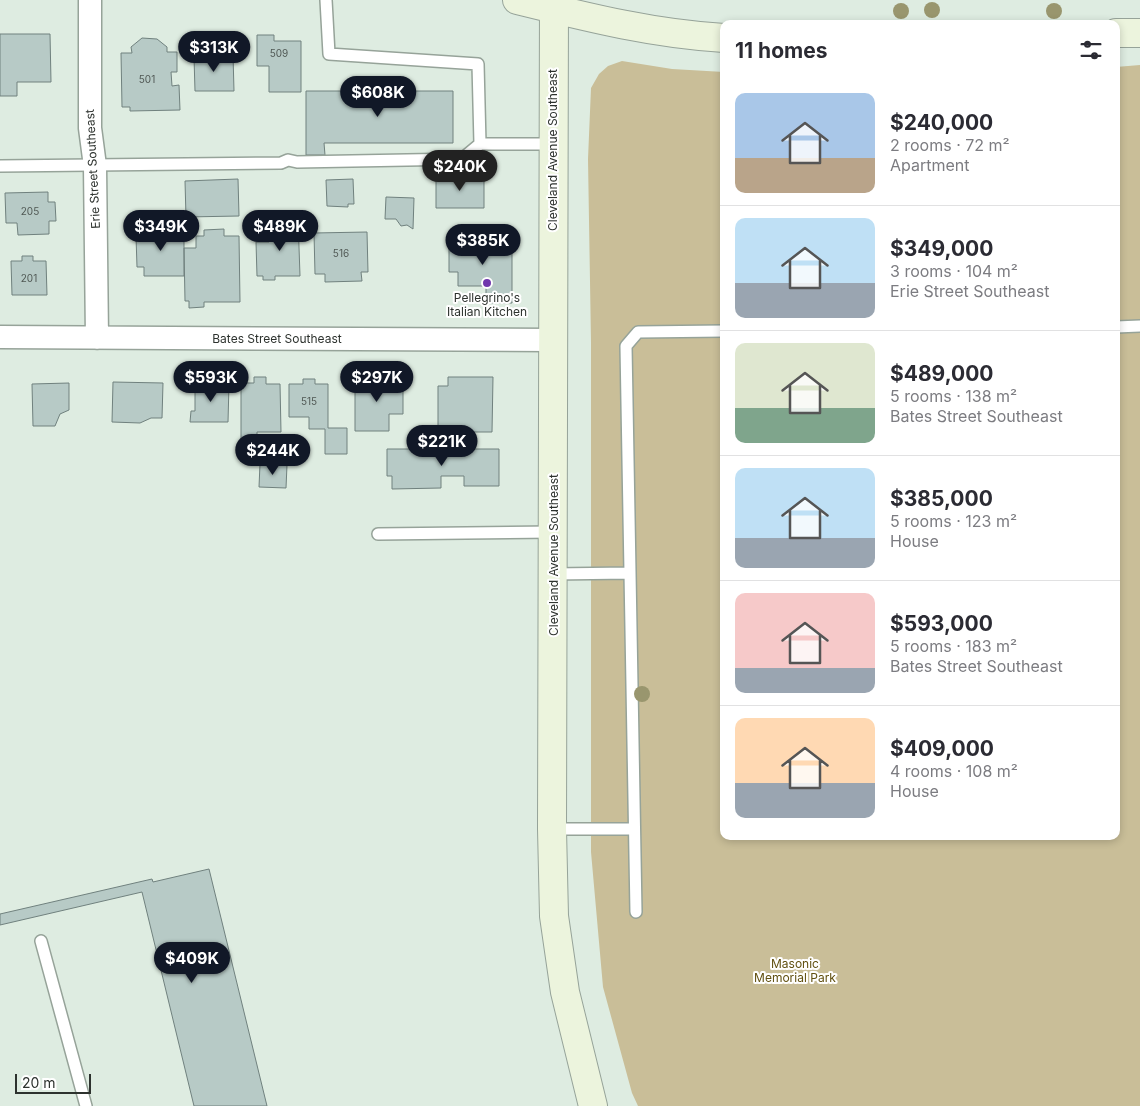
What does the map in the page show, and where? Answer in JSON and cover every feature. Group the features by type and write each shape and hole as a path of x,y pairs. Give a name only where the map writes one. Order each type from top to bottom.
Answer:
{"main road":[{"path":"517,0 554,5 617,25 680,36 720,38"},
{"name":"Cleveland Avenue Southeast","path":"554,5 552,829 554,916 565,992 594,1106"},
{"path":"1120,33 1140,33"}],"street":[{"name":"Erie Street Southeast","path":"90,0 90,128 95,166 97,338"},
{"name":"Bates Street Southeast","path":"0,337 553,340"}],"lane":[{"path":"326,0 329,54 478,64 480,144"},
{"path":"0,166 280,164 288,160 297,162 462,159 480,144 553,144"},
{"path":"1120,327 1140,326"},
{"path":"636,912 626,346 638,332 720,331"},
{"path":"378,534 554,532"},
{"path":"553,574 630,573"},
{"path":"552,829 634,829"},
{"path":"41,941 86,1106"}],"green space":[{"name":"Masonic Memorial Park","path":"622,61 672,69 720,72 720,840 1120,840 1120,67 1140,65 1140,1106 638,1106 632,1093 603,987 591,852 591,342 588,159 591,88 599,74 608,66"}],"building":[{"path":"0,34 50,34 51,82 17,82 17,96 0,96"},
{"path":"257,35 274,35 274,41 301,41 301,92 269,92 269,66 257,66"},
{"path":"142,38 157,39 167,47 167,52 177,52 177,72 171,72 172,86 179,85 180,110 130,111 130,107 122,107 121,53 132,53 131,47"},
{"path":"233,55 234,91 195,91 194,57"},
{"path":"306,91 453,91 453,143 324,143 325,155 306,155"},
{"path":"436,176 484,176 484,208 436,208"},
{"path":"238,179 239,216 186,217 185,181"},
{"path":"353,179 354,204 348,204 348,207 327,206 326,180"},
{"path":"48,192 48,202 55,202 56,221 49,221 49,234 18,235 17,223 6,223 5,193"},
{"path":"386,197 414,198 413,229 407,225 401,226 396,219 385,219"},
{"path":"282,218 298,218 300,276 275,276 275,280 263,280 263,276 257,276 256,242 269,242 268,227 282,227"},
{"path":"143,228 184,228 184,276 144,276 144,267 137,267 136,236 143,236"},
{"path":"224,229 224,236 239,236 240,302 204,302 204,307 189,308 189,301 185,301 184,248 196,248 196,236 204,236 204,230"},
{"path":"367,232 368,272 361,272 362,281 325,282 325,274 315,274 314,233"},
{"path":"455,235 487,237 487,242 512,242 512,303 486,303 486,286 458,286 458,272 449,272 449,238 455,238"},
{"path":"22,256 33,256 33,261 46,261 47,295 12,295 11,261 22,261"},
{"path":"254,377 266,377 266,384 280,384 281,432 257,432 257,452 241,453 241,383 254,383"},
{"path":"448,377 493,377 492,432 467,432 467,438 440,438 440,431 438,431 438,386 448,386"},
{"path":"303,379 315,379 315,384 328,384 328,428 347,428 347,454 325,454 325,429 309,429 309,417 289,417 289,384 303,384"},
{"path":"355,379 403,379 403,414 389,414 389,431 355,431"},
{"path":"113,382 163,383 162,418 151,418 140,423 112,422"},
{"path":"69,383 69,410 60,414 55,426 33,426 32,384"},
{"path":"195,384 229,384 228,422 190,422 191,411 195,411"},
{"path":"387,449 499,449 499,486 464,486 464,476 441,476 441,488 392,489 392,476 387,476"},
{"path":"260,464 287,465 286,488 259,487"},
{"path":"209,869 267,1106 194,1106 142,892 0,925 0,914 152,879 153,882"}],"place":[{"name":"Pellegrino's Italian Kitchen","path":"487,283"}]}
